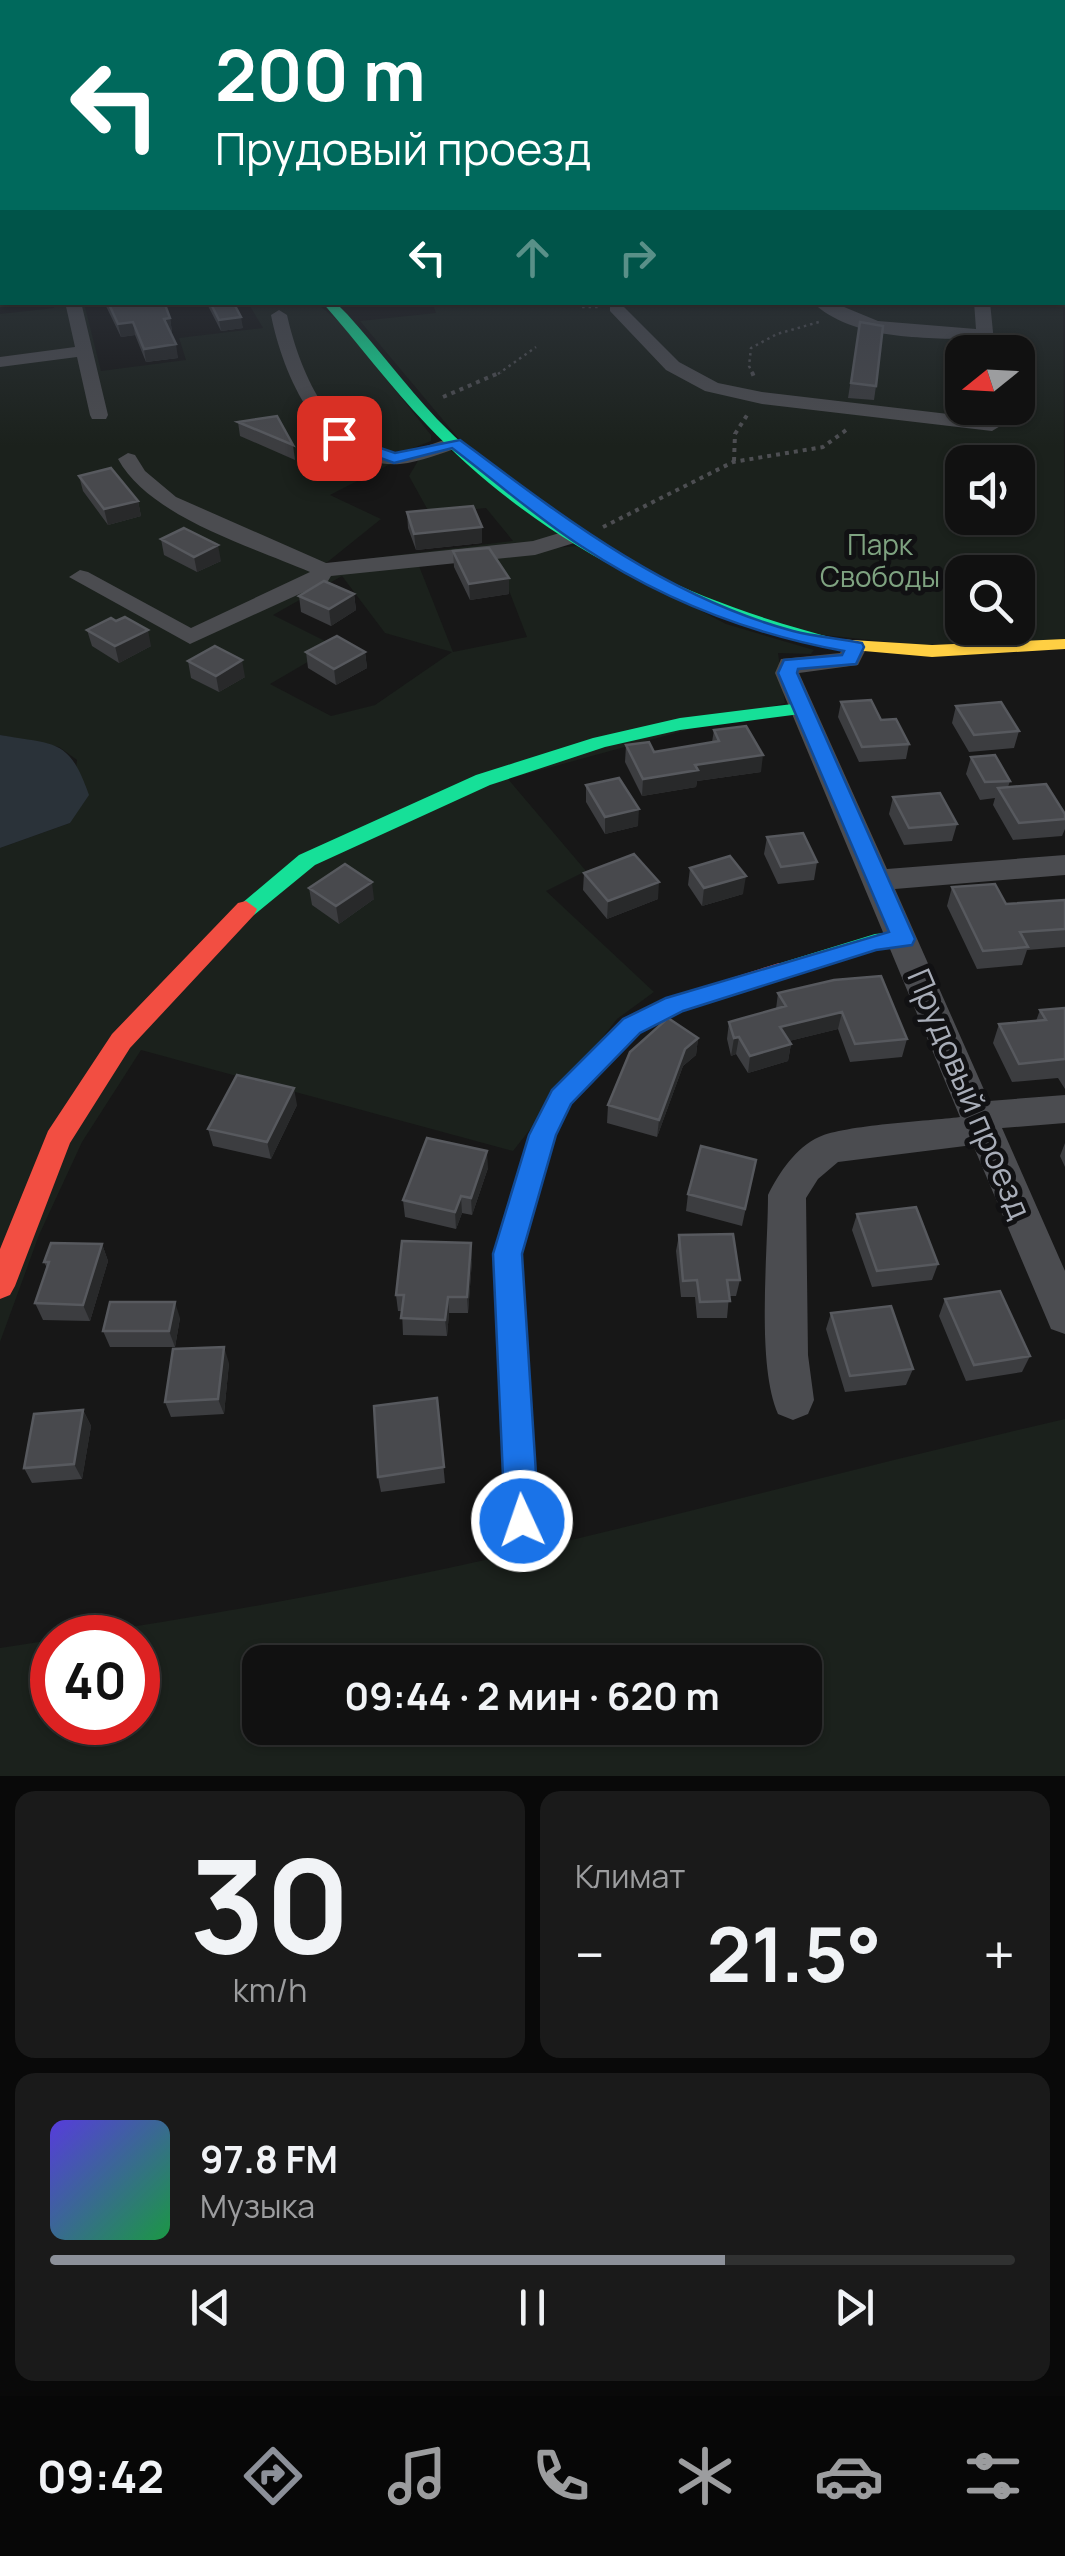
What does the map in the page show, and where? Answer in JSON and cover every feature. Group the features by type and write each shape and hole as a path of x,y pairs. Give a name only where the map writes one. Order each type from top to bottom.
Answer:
{"street":[{"path":"74,305 99,415"},
{"path":"331,305 454,443 576,535 696,602 789,636 855,647 912,651 1065,644"},
{"path":"824,305 835,314 887,328 945,337"},
{"path":"982,305 985,335"},
{"path":"616,308 665,361 724,391 755,398 945,418"},
{"path":"278,316 283,343 326,424 339,438 394,458 454,443"},
{"path":"0,362 86,351"},
{"path":"128,458 137,475 169,501 323,570 535,548 576,535"},
{"path":"80,576 190,637 320,576 323,570"},
{"name":"Прудовый проезд","path":"855,647 849,660 790,664 787,673 1065,1316"},
{"path":"0,1286 58,1139 121,1042 236,917 307,860 483,780 600,742 680,724 802,709"},
{"path":"878,880 1065,865"},
{"path":"522,1521 508,1254 542,1135 562,1097 632,1026 674,1004 875,942 904,939"},
{"path":"793,1400 788,1355 787,1195 805,1168 830,1148 1065,1108"}],"path":[{"path":"734,462 735,434 755,398 757,383 749,366 751,348 777,334 803,330 835,314"},
{"path":"420,406 491,379 536,347"},
{"path":"576,535 617,523 734,462 823,447 870,409"}],"green space":[{"path":"54,305 84,305 101,371 186,360 179,338 263,328 249,305 318,305 343,325 431,435 431,441 398,454 398,460 330,495 381,519 325,564 513,541 486,508 430,514 409,476 422,454 450,450 560,532 542,549 577,546 726,624 814,650 811,654 778,653 785,703 508,779 586,871 546,891 654,992 617,1019 513,1151 141,1050 82,1142 39,1235 0,1342 0,848 70,823 77,760 59,747 0,735 0,314","holes":["496,557 527,637 453,652 419,566","342,576 385,633 452,652 375,705 331,716 270,684 335,646 273,615"]},
{"name":"Парк Свободы","path":"433,305 1063,305 1065,640 1035,641 1035,555 945,555 945,644 918,645 795,632 690,592 595,539 459,439 360,321 436,313"},
{"path":"1065,1419 1065,1776 0,1776 0,1648 30,1643 30,1745 160,1745 160,1622 310,1596 615,1529"}],"shaded area":[{"path":"0,735 58,747 75,763 89,795 70,823 0,848"}],"building":[{"path":"109,305 165,305 170,318 164,319 176,344 144,349 133,322 118,324"},
{"path":"212,305 235,305 241,317 219,320"},
{"path":"860,322 883,326 876,386 851,383"},
{"path":"277,416 293,445 238,422"},
{"path":"111,468 138,501 104,509 79,476"},
{"path":"473,506 482,527 414,534 407,512"},
{"path":"184,528 218,545 194,557 161,539"},
{"path":"489,548 509,578 469,584 453,551"},
{"path":"324,581 354,594 329,609 299,596"},
{"path":"125,617 148,630 115,646 87,630 111,618 116,621"},
{"path":"337,636 365,652 334,669 306,652"},
{"path":"215,646 242,660 216,676 188,661"},
{"path":"871,700 881,720 896,719 909,744 862,747 841,702"},
{"path":"1001,702 1019,731 974,735 956,706"},
{"path":"746,726 763,755 695,765 698,770 643,779 626,745 649,742 654,752 719,741 714,730"},
{"path":"995,755 1010,781 985,782 971,757"},
{"path":"619,778 639,809 605,817 586,785"},
{"path":"1046,784 1065,819 1019,823 998,788"},
{"path":"940,793 957,824 909,828 893,797"},
{"path":"803,833 817,862 781,867 767,837"},
{"path":"634,854 659,882 608,901 584,873"},
{"path":"730,856 746,876 704,888 690,868"},
{"path":"345,864 372,882 336,906 309,888"},
{"path":"995,884 1006,904 1065,900 1065,929 1020,932 1028,947 983,951 952,887"},
{"path":"881,976 907,1039 855,1044 842,1012 780,1027 791,1044 750,1056 739,1037 734,1038 729,1022 786,1006 778,993 834,980"},
{"path":"1065,1008 1065,1059 1019,1064 999,1024 1046,1020 1040,1010"},
{"path":"668,1018 698,1038 685,1049 659,1120 608,1105 630,1052"},
{"path":"237,1075 294,1088 267,1142 208,1129"},
{"path":"427,1138 487,1151 471,1198 461,1196 455,1212 403,1200"},
{"path":"701,1146 756,1160 745,1209 688,1194"},
{"path":"916,1207 938,1264 877,1271 857,1214"},
{"path":"733,1234 740,1280 727,1280 730,1301 700,1302 697,1280 683,1281 679,1235"},
{"path":"402,1241 471,1243 467,1297 448,1297 445,1320 401,1318 404,1295 396,1295"},
{"path":"51,1243 102,1244 83,1305 35,1303"},
{"path":"1000,1291 1030,1356 974,1365 945,1299"},
{"path":"110,1302 175,1302 169,1331 103,1331"},
{"path":"891,1306 913,1369 850,1376 831,1313"},
{"path":"224,1347 218,1399 165,1402 173,1349"},
{"path":"437,1398 444,1467 378,1477 374,1406"},
{"path":"83,1410 74,1464 24,1468 34,1414"}],"traffic: fast":[{"path":"331,305 433,423 520,500 568,533 671,591 780,631 836,644"},
{"path":"246,909 307,860 483,780 600,742 680,724 801,709"},
{"path":"779,972 875,942 903,939"}],"traffic: slow":[{"path":"836,644 932,651 1065,644"},
{"path":"520,1213 508,1255 522,1521"}],"traffic: jam":[{"path":"0,1286 58,1139 121,1041 246,909"},
{"path":"520,1213 542,1135 562,1097 631,1026 674,1005 779,972"}],"route":[{"path":"339,438 394,458 454,443 586,542 682,596 789,636 855,647 849,660 790,664 787,673 904,939 875,942 674,1004 632,1026 562,1097 542,1135 508,1254 522,1521"}]}
